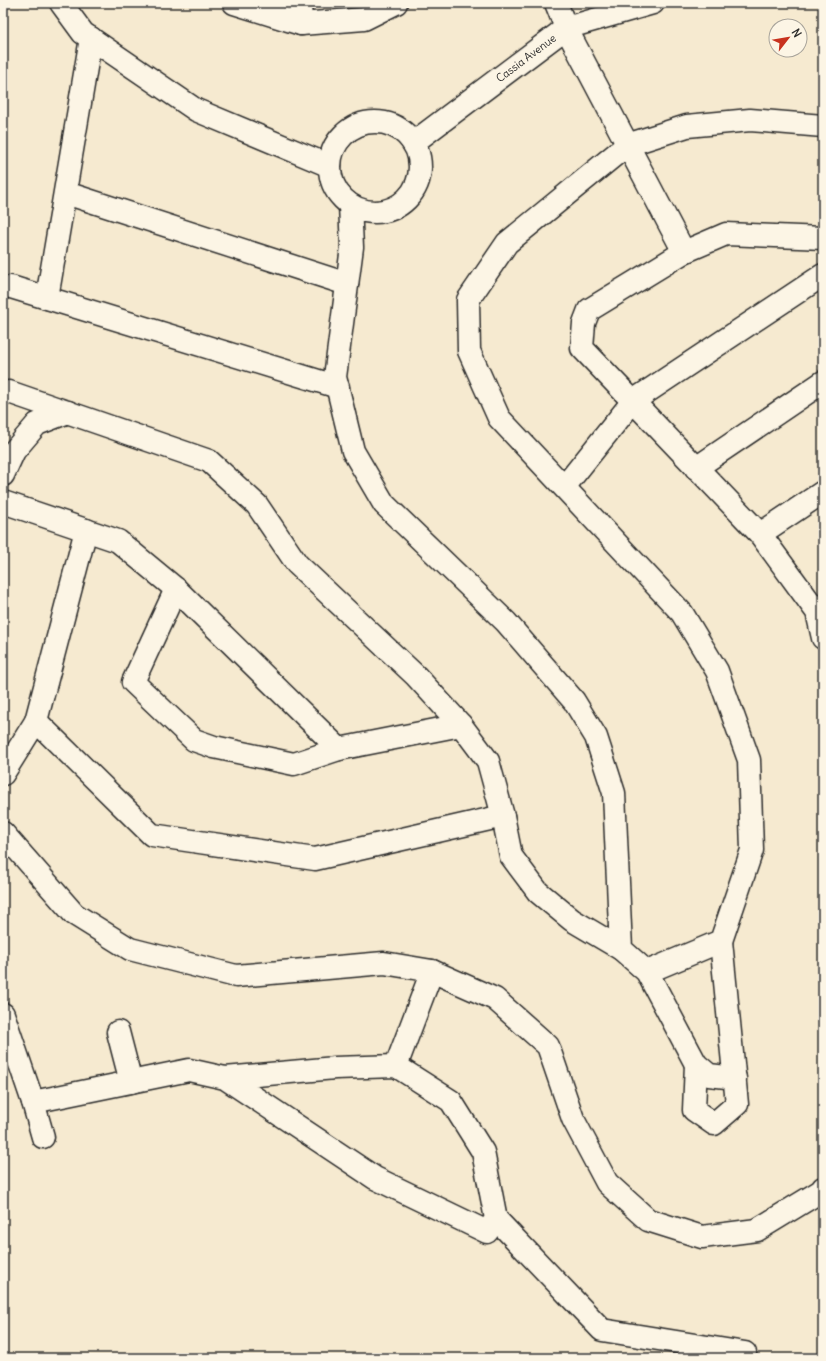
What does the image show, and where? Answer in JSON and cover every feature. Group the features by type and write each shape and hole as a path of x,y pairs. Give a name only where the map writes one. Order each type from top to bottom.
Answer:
{"street":[{"path":"61,3 83,33 196,110 330,166"},
{"path":"234,3 301,24 364,19 396,3"},
{"path":"300,3 301,24"},
{"path":"556,3 566,28 684,252"},
{"name":"Cassia Avenue","path":"413,143 566,28 653,3"},
{"path":"47,298 66,193 91,38"},
{"path":"696,1064 694,1110 714,1124 737,1104 721,941 752,850 748,760 717,671 682,613 565,486 499,418 469,350 468,300 506,243 627,145 687,126 734,121 750,120 823,126"},
{"path":"374,122 391,125 406,134 413,143 418,154 420,167 418,180 413,191 405,201 395,208 383,212 371,212 350,205 341,197 335,188 330,166 336,144 342,135 352,128 363,123 374,122"},
{"path":"66,193 347,284"},
{"path":"350,205 352,247 335,377 353,451 384,504 506,622 574,702 596,738 614,793 621,949"},
{"path":"823,238 726,234 684,252 589,310 584,323 582,348 760,534 820,610 823,638"},
{"path":"565,486 633,401 823,275"},
{"path":"11,287 338,387"},
{"path":"696,468 823,382"},
{"path":"9,392 209,461 258,505 296,564 416,676 461,725 488,761 503,816 511,856 538,892 572,920 621,949 647,972 696,1064 709,1075 735,1078"},
{"path":"3,474 14,450 37,424 68,412"},
{"path":"760,534 823,492"},
{"path":"3,502 118,541 176,589 339,749"},
{"path":"3,774 36,721 86,530"},
{"path":"176,589 133,682 194,740 214,747 294,764 339,749 461,725"},
{"path":"36,721 152,835 315,859 503,816"},
{"path":"3,833 74,914 130,949 236,976 384,963 432,971 495,999 548,1046 573,1119 607,1183 648,1220 702,1237 757,1230 821,1191 823,1188"},
{"path":"647,972 721,941"},
{"path":"396,1066 432,971"},
{"path":"3,1014 33,1102 43,1137"},
{"path":"118,1032 131,1082"},
{"path":"33,1102 189,1070 225,1078 335,1068 396,1066 451,1101 483,1152 496,1219 602,1330 745,1353"},
{"path":"225,1078 376,1178 487,1232 496,1219"}]}
